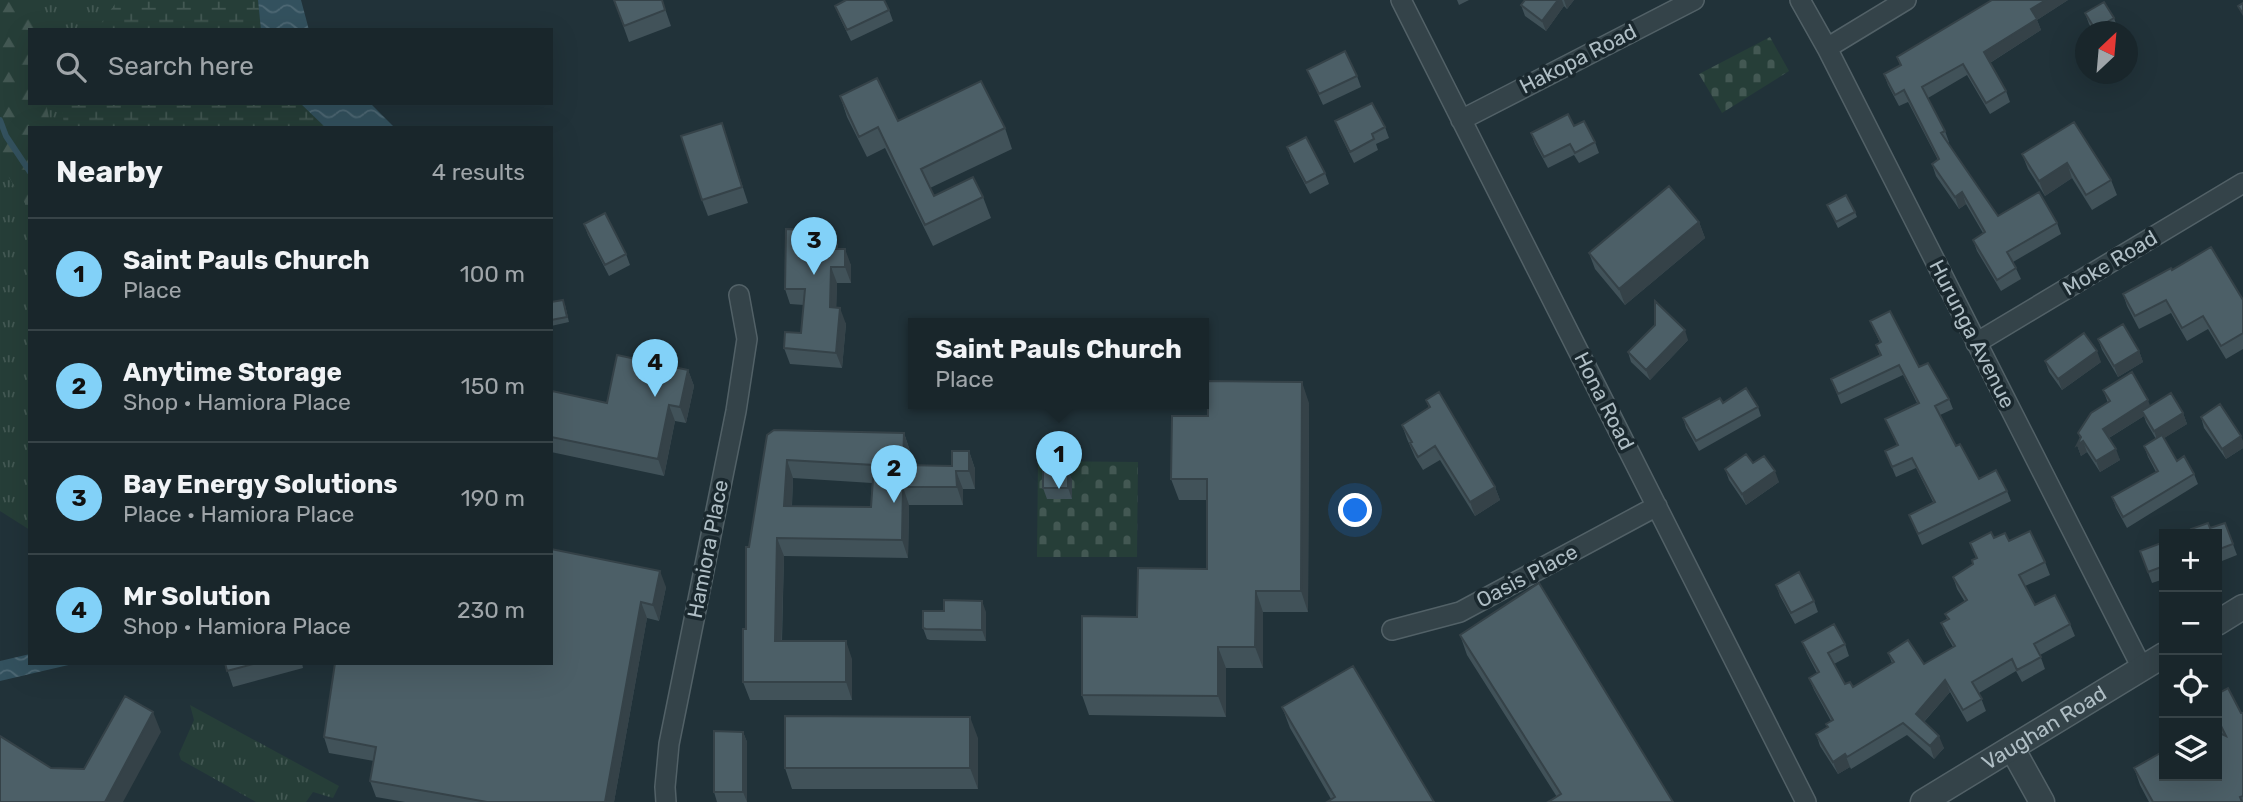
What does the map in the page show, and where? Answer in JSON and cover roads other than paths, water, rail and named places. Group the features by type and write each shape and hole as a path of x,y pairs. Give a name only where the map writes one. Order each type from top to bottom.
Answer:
{"street":[{"name":"Hona Road","path":"1401,0 1807,802"},
{"name":"Hakopa Road","path":"1461,120 1695,0"},
{"name":"Hurunga Avenue","path":"1800,0 1827,48 2142,668"},
{"path":"1827,48 1906,0"},
{"name":"Moke Road","path":"1976,343 2243,184"},
{"name":"Hamiora Place","path":"666,802 669,744 736,411 747,340 739,295"},
{"name":"Oasis Place","path":"1392,630 1460,612 1657,506"},
{"path":"2222,620 2243,607"},
{"name":"Vaughan Road","path":"1923,802 2159,658"},
{"path":"2012,748 2042,802"}],"water":[{"path":"258,0 301,0 308,28 261,28"},
{"path":"302,105 372,105 393,126 324,126"},
{"path":"28,654 28,665 68,665 0,681 0,661"}],"waterway":[{"path":"0,120 6,136 28,169"}],"place":[{"name":"Bay Energy Solutions","path":"814,275"},
{"name":"Mr Solution","path":"655,397"},
{"name":"Saint Pauls Church","path":"1059,489"},
{"name":"Anytime Storage","path":"894,503"}]}
